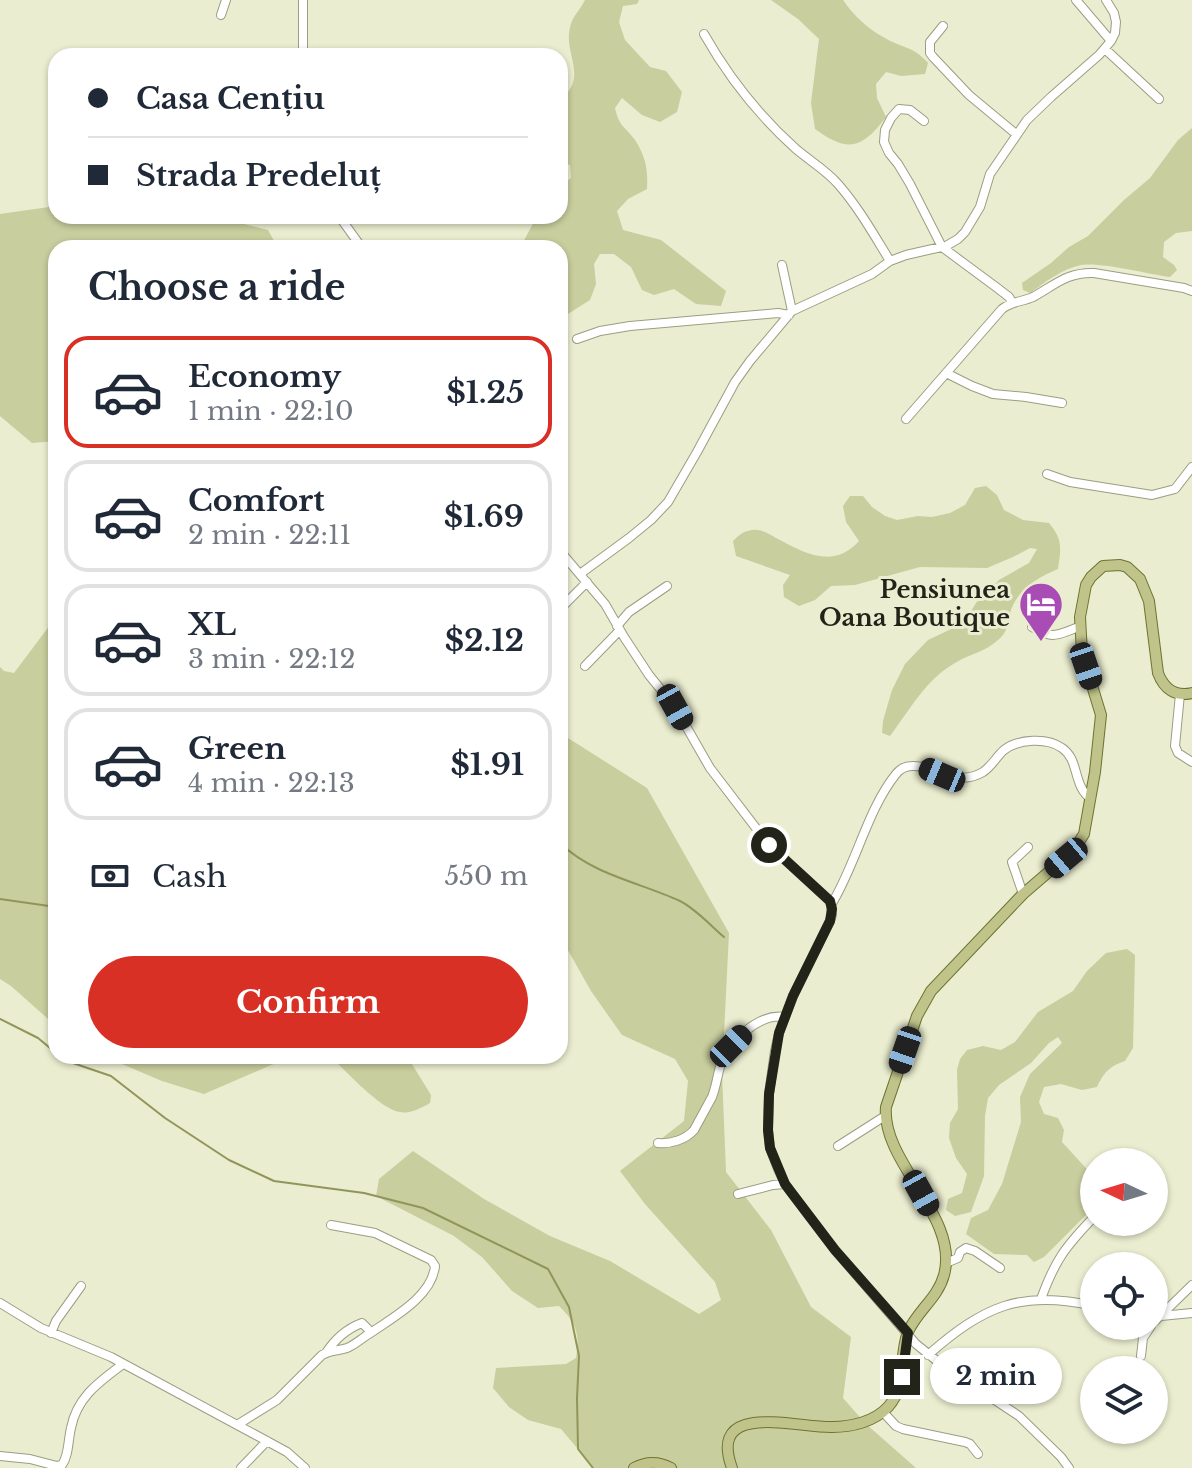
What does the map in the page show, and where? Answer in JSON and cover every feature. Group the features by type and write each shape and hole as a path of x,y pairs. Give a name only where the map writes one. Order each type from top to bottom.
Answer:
{"main road":[{"path":"732,1468 727,1453 728,1440 732,1432 748,1423 819,1427 865,1421 883,1412 899,1387 908,1333 938,1291 945,1274 946,1252 938,1225 889,1134 885,1116 889,1095 926,997 1023,894 1079,844 1088,822 1101,715 1082,653 1079,627 1083,595 1091,577 1103,566 1127,567 1140,579 1146,590 1162,682 1173,692 1192,693"},
{"path":"634,1468 652,1462 671,1468"}],"street":[{"path":"221,15 226,0"},
{"path":"303,0 303,48"},
{"path":"1076,0 1111,41"},
{"path":"580,574 651,520 668,502 735,382 791,313 872,274 890,261 942,247 958,239 971,224 990,174 1016,134 1111,41 1116,22 1106,0"},
{"path":"943,26 930,42 930,53 969,95 1016,134"},
{"path":"704,34 729,77 754,106 796,149 827,172 841,187 873,230 890,261"},
{"path":"1105,49 1159,99"},
{"path":"924,121 910,110 899,109 885,130 884,142 889,153 910,184 942,247 1012,302"},
{"path":"782,265 791,313"},
{"path":"906,419 1002,309 1069,276 1094,273 1192,291"},
{"path":"577,339 630,326 791,313"},
{"path":"946,373 993,394 1062,403"},
{"path":"1047,474 1070,482 1152,495 1175,489 1192,467"},
{"path":"568,560 605,604 649,675 675,707 710,768 769,845 831,905"},
{"path":"568,601 587,582"},
{"path":"585,666 629,612 667,586"},
{"path":"1032,627 1053,636 1079,627"},
{"path":"1180,694 1175,746 1178,753 1192,762"},
{"path":"1069,1468 1019,1416 928,1355 835,1250 785,1184 770,1148 768,1122 775,1051 785,1017 830,921 831,905 870,819 902,768 915,766 942,775 969,778 985,771 1015,744 1032,741 1050,743 1063,748 1071,758 1082,791 1091,799"},
{"path":"1023,894 1012,862 1028,847"},
{"path":"658,1143 675,1141 694,1130 712,1097 720,1067 731,1046 765,1019 785,1017"},
{"path":"838,1146 885,1116"},
{"path":"738,1194 785,1184"},
{"path":"325,1354 347,1347 411,1305 433,1276 435,1266 431,1260 375,1233 331,1225"},
{"path":"1041,1299 1054,1265 1080,1232"},
{"path":"946,1263 958,1258 966,1248 1000,1268"},
{"path":"1168,1308 1192,1285"},
{"path":"51,1333 81,1286"},
{"path":"928,1355 972,1320 1014,1303 1041,1299 1080,1304"},
{"path":"0,1303 51,1333 123,1364 267,1441 287,1452 305,1468"},
{"path":"1168,1318 1192,1313"},
{"path":"237,1425 277,1400 325,1354 333,1342 356,1325 362,1323 370,1333"},
{"path":"1141,1356 1143,1340"},
{"path":"0,1456 62,1465 77,1405 85,1394 123,1364"},
{"path":"883,1412 896,1426 965,1442 978,1454"},
{"path":"241,1468 267,1441"}],"green space":[{"path":"585,0 639,0 637,4 623,6 619,22 625,40 650,67 666,71 682,92 677,112 660,122 642,115 622,98 615,108 620,123 642,152 647,176 647,189 628,199 617,211 623,230 661,240 726,291 721,306 696,304 674,289 654,295 642,290 631,267 614,254 600,254 594,264 596,284 590,300 568,314 568,240 524,240 533,224 568,224 568,180 571,178 568,164 568,92 574,76 569,34 573,19"},
{"path":"771,0 843,0 873,30 922,57 928,63 925,74 901,76 886,72 876,84 877,98 886,117 862,141 854,144 837,142 815,129 811,103 819,39"},
{"path":"1192,128 1192,231 1176,233 1164,242 1163,257 1177,270 1170,277 1081,265 1060,273 1030,293 1023,290 1022,283 1088,236 1150,178 1178,140"},
{"path":"48,207 48,224 244,224 268,230 274,240 48,240 48,442 32,443 0,416 0,214"},
{"path":"986,486 997,495 1004,510 1023,520 1049,523 1060,544 1058,569 1022,591 1001,637 935,678 890,736 882,733 892,690 905,664 928,640 964,623 976,603 999,580 1029,563 1037,549 1030,548 987,568 920,567 855,585 831,586 815,600 799,606 784,597 783,585 790,575 736,556 733,541 744,532 756,530 809,554 840,555 859,541 846,522 843,506 850,496 863,496 872,507 897,520 950,513 965,505 975,488"},
{"path":"48,628 48,1019 0,979 0,667 14,673"},
{"path":"568,738 647,788 729,933 722,1074 726,1172 771,1230 811,1307 851,1337 843,1398 866,1424 916,1468 594,1468 561,1429 528,1420 509,1407 493,1388 496,1368 566,1364 576,1358 578,1343 573,1324 559,1306 538,1308 512,1291 482,1257 454,1236 376,1196 379,1179 413,1151 484,1199 550,1236 610,1261 699,1314 721,1300 715,1282 645,1204 620,1171 684,1121 688,1081 675,1059 622,1035 591,991 569,952"},
{"path":"1127,949 1135,955 1133,1048 1125,1061 1111,1067 1097,1087 1082,1090 1061,1084 1044,1087 1039,1102 1044,1114 1058,1118 1064,1130 1062,1142 1080,1162 1080,1221 1044,1257 1034,1262 1027,1255 994,1254 966,1234 971,1218 988,1210 1002,1184 1021,1122 1020,1097 1030,1074 1062,1043 1058,1037 1049,1043 1031,1063 999,1085 988,1098 984,1176 971,1212 955,1216 946,1210 948,1199 962,1193 967,1174 956,1158 949,1138 950,1123 958,1109 957,1070 960,1059 967,1050 983,1046 1001,1050 1015,1042 1038,1012 1073,991 1087,971 1106,953"},
{"path":"122,1064 273,1064 204,1094"},
{"path":"338,1064 412,1064 431,1095 430,1103 408,1112 392,1110"}],"waterway":[{"path":"568,850 602,870 686,904 724,937"},
{"path":"0,899 48,906"},
{"path":"0,1019 48,1046"},
{"path":"76,1064 111,1076 165,1118 229,1160 274,1181 364,1193 423,1208 548,1269 569,1307 579,1356 578,1449 593,1468"}],"place":[{"name":"Pensiunea Oana Boutique","path":"1041,643"}],"route":[{"path":"769,845 830,901 832,909 830,921 793,996 779,1033 769,1094 770,1148 785,1184 835,1250 908,1333 902,1377"}]}
